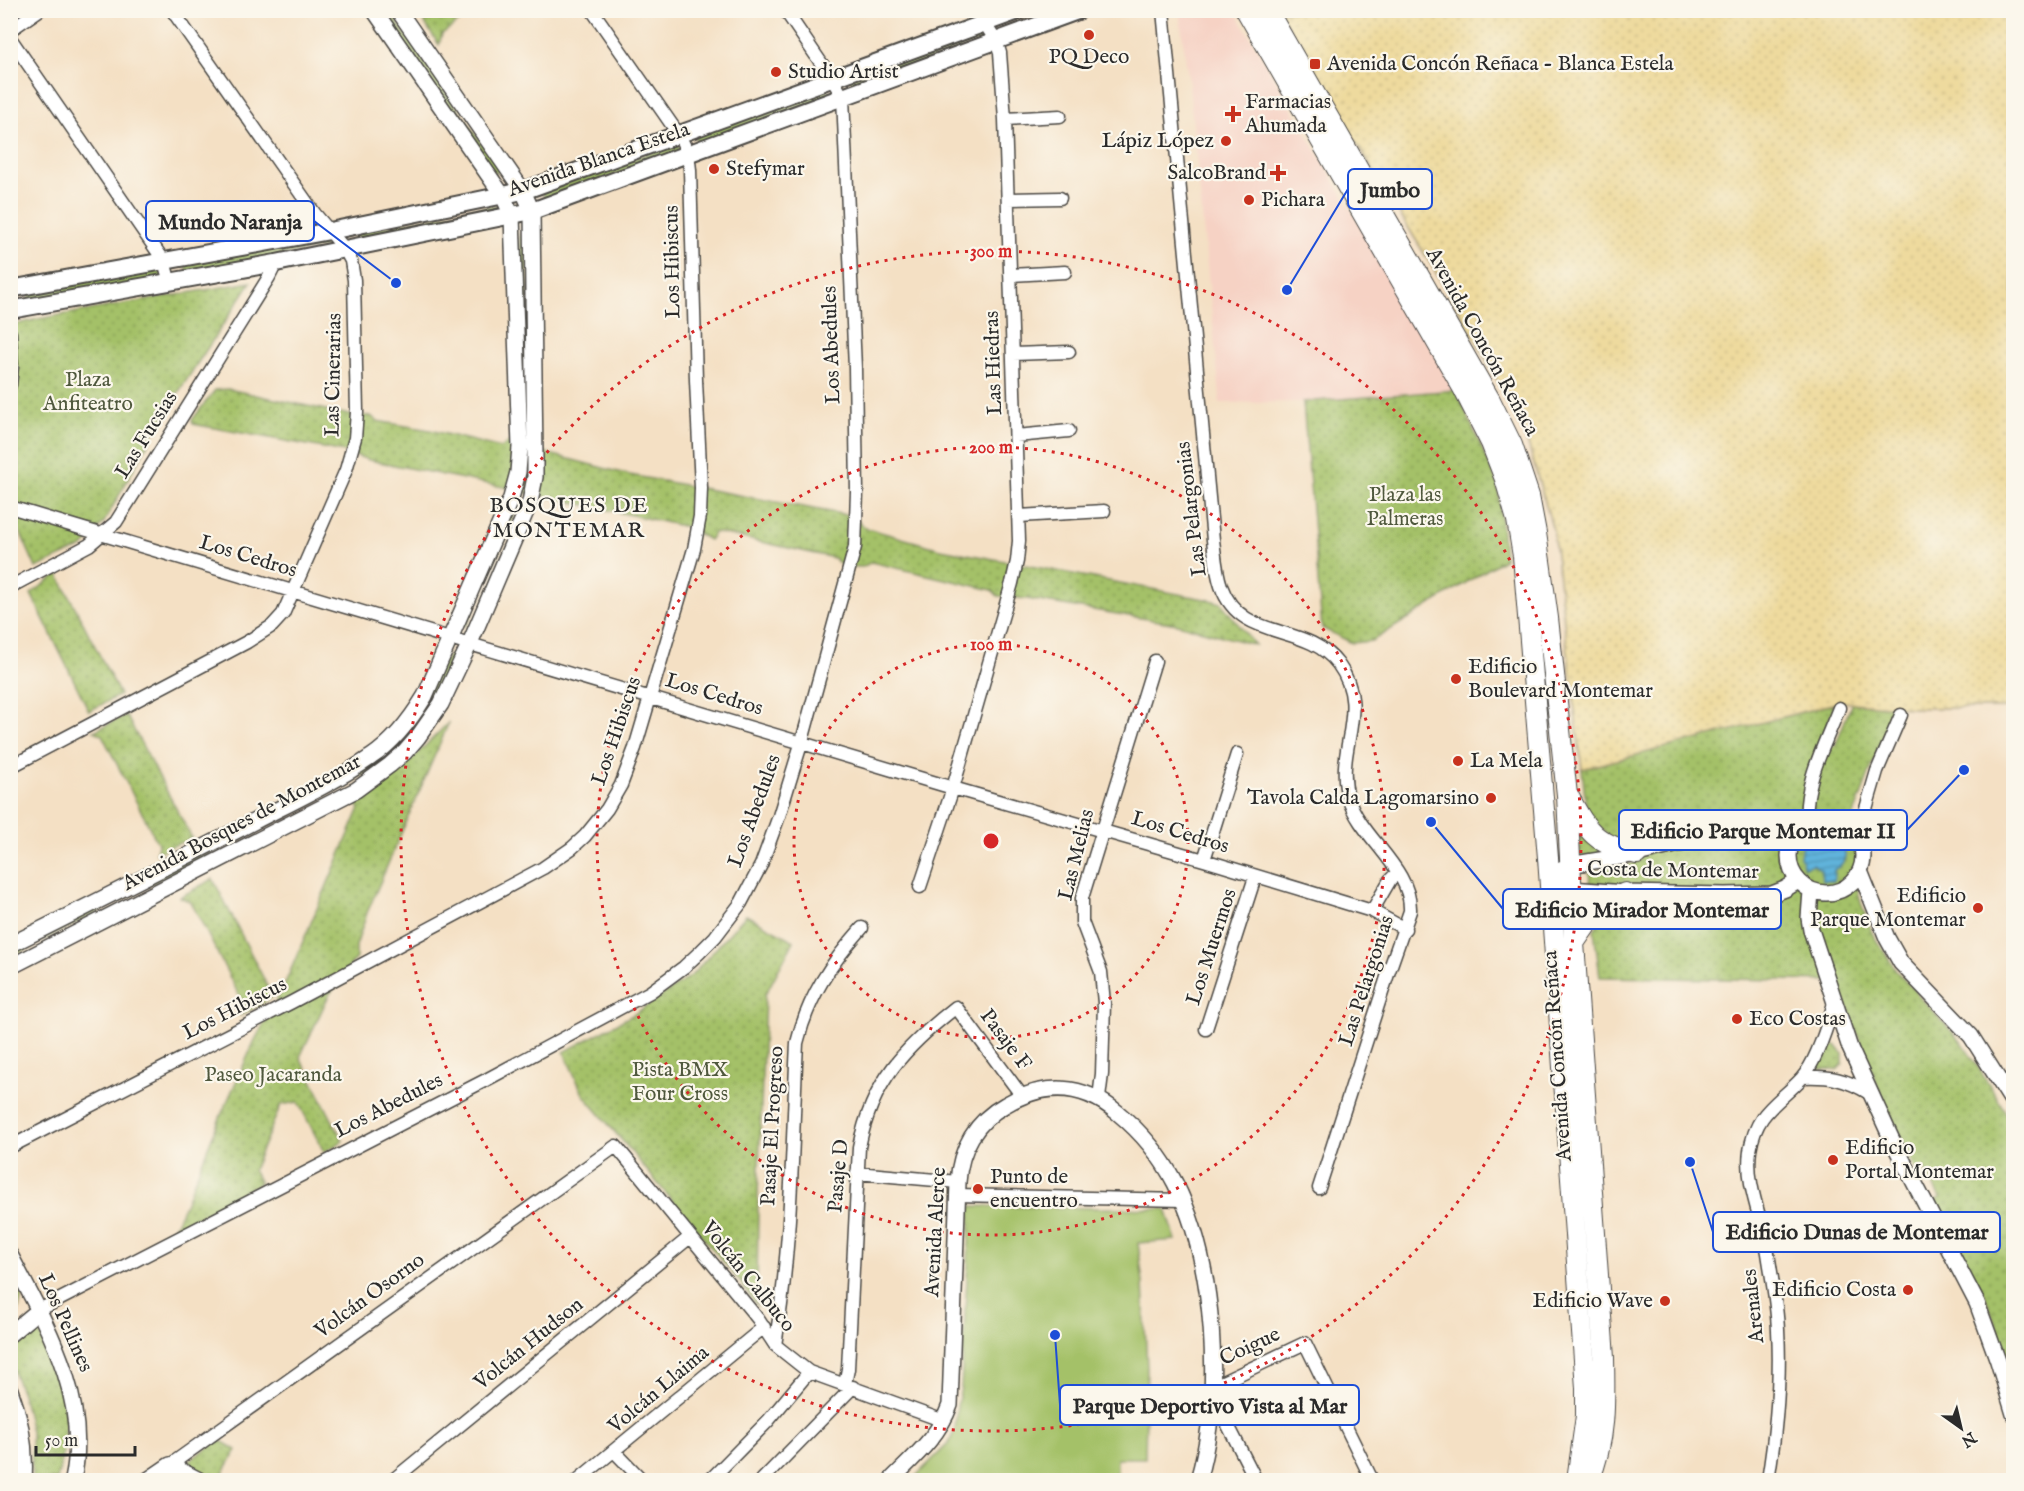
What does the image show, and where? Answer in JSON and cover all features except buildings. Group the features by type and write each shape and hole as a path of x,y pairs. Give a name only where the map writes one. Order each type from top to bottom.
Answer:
{"main road":[{"name":"Avenida Blanca Estela","path":"10,289 330,231 523,191 832,79 981,17 1021,10"},
{"name":"Avenida Blanca Estela","path":"10,310 276,263 532,211 1080,10"},
{"name":"Avenida Concón Reñaca","path":"1246,10 1463,388 1491,443 1517,520 1549,875 1586,1388 1586,1416 1577,1480"},
{"name":"Avenida Concón Reñaca","path":"1267,10 1474,372 1512,445 1529,496 1536,533 1567,795 1570,889 1605,1392 1601,1443 1589,1480"},
{"path":"1567,795 1586,829 1613,848 1636,855"},
{"path":"1574,944 1596,911 1625,893"}],"street":[{"path":"10,30 39,10"},
{"name":"Las Cinerarias","path":"10,767 262,634 283,614 346,470 355,438 357,412 354,280 351,261 344,248 315,214 172,10"},
{"name":"Avenida Bosques de Montemar","path":"10,945 334,780 372,757 396,736 412,717 425,696 512,498 518,472 520,447 512,216 503,196 374,10"},
{"name":"Avenida Bosques de Montemar","path":"10,967 356,790 405,752 441,704 470,643 530,502 535,477 532,211 523,191 398,10"},
{"name":"Los Hibiscus","path":"10,1147 303,997 558,859 597,823 618,791 635,748 694,549 700,516 701,488 688,153 679,135 592,10"},
{"name":"Los Abedules","path":"10,1334 39,1310 591,1025 667,980 684,967 715,937 741,903 761,865 802,741 852,563 857,525 855,368 843,97 785,10"},
{"name":"Las Pelargonias","path":"1163,10 1212,540 1221,586 1232,606 1249,621 1262,628 1306,639 1324,650 1339,666 1350,688 1354,710 1344,769 1347,795 1356,818 1407,889 1411,904 1405,929 1389,970 1319,1188"},
{"name":"Las Hiedras","path":"920,887 953,788 1017,561 1019,516 1017,435 1005,119 1000,52 981,17"},
{"path":"10,38 164,261 170,283"},
{"path":"1005,119 1060,116"},
{"path":"1008,199 1060,198"},
{"name":"Las Fucsias","path":"10,587 88,545 116,522 270,277 276,263"},
{"path":"1011,275 1065,272"},
{"path":"10,333 12,367 10,386"},
{"path":"1014,354 1069,352"},
{"path":"1017,435 1069,431"},
{"name":"Los Cedros","path":"10,507 450,639 802,741 953,788 1204,860 1372,911 1405,929"},
{"path":"1019,516 1104,511"},
{"name":"Las Melias","path":"1099,1098 1104,1003 1101,972 1082,922 1082,898 1155,661"},
{"path":"1802,828 1818,819 1830,818 1851,828 1858,836 1863,848 1860,871 1854,881 1834,893 1823,894 1811,891 1798,881 1789,862 1788,852 1802,828 1817,764 1839,708"},
{"path":"1858,836 1877,771 1901,715"},
{"path":"1204,860 1237,754"},
{"name":"Costa de Montemar","path":"1798,881 1772,894 1725,896 1570,889 1549,875 1569,865 1636,855 1696,840 1775,828 1802,828"},
{"path":"1860,871 1887,938 1901,963 1971,1036 2013,1104"},
{"path":"1372,911 1390,880 1397,873"},
{"name":"Los Muermos","path":"1206,1029 1255,877"},
{"path":"1811,891 1809,918 1811,930 1850,1048 1869,1093 1977,1304 1998,1361 2013,1414"},
{"name":"Pasaje El Progreso","path":"775,1345 786,1262 797,1043 803,1017 821,983 841,952 862,928"},
{"name":"Arenales","path":"1768,1480 1774,1444 1779,1378 1778,1329 1768,1250 1752,1186 1749,1161 1754,1136 1762,1118 1785,1092 1803,1077 1825,1035 1834,1003"},
{"name":"Pasaje F","path":"956,1007 1022,1096"},
{"name":"Pasaje D","path":"849,1385 856,1173 863,1125 871,1104 897,1062 916,1041 956,1007"},
{"path":"1803,1077 1826,1077 1850,1082 1869,1093"},
{"name":"Avenida Alerce","path":"891,1480 936,1433 944,1421 950,1398 957,1189 962,1156 970,1138 992,1112 1022,1096 1046,1089 1077,1090 1099,1098 1125,1118 1151,1146 1174,1181 1183,1200 1205,1283 1212,1338 1212,1390 1208,1433 1198,1480"},
{"name":"Volcán Calbuco","path":"616,1146 764,1328 775,1345 809,1372 944,1421"},
{"name":"Volcán Osorno","path":"158,1478 170,1465 616,1146"},
{"path":"856,1173 957,1189 1183,1200"},
{"name":"Volcán Hudson","path":"393,1480 690,1237"},
{"name":"Los Pellines","path":"10,1256 39,1310 65,1370 72,1395 77,1440 73,1480"},
{"name":"Volcán Llaima","path":"578,1480 764,1328"},
{"name":"Coigue","path":"1212,1390 1305,1343 1372,1480"},
{"path":"710,1480 768,1421 809,1372"},
{"path":"762,1480 849,1385"},
{"path":"10,1390 18,1409 24,1449 24,1480"},
{"path":"1212,1390 1256,1480"},
{"path":"615,1452 642,1480"},
{"path":"170,1465 199,1480"}],"shaded area":[{"path":"1179,11 1235,11 1456,390 1303,402 1219,403 1189,84"}],"green space":[{"path":"382,11 389,11 499,168 496,174"},
{"path":"417,11 474,11 442,34 439,45"},
{"path":"982,31 986,38 855,87 850,79"},
{"path":"827,88 830,96 699,144 694,136"},
{"path":"677,143 680,151 545,200 542,192"},
{"path":"498,205 498,213 359,239 352,233"},
{"path":"526,232 531,449 630,475 852,516 866,528 941,549 1210,600 1221,603 1255,645 1177,624 998,596 992,590 871,562 863,567 842,566 834,558 715,532 709,540 687,527 525,492 466,626 461,624 518,490 369,460 345,452 193,424 192,420 215,390 228,389 350,415 371,416 377,421 430,430 501,448 509,442 524,447 526,363 520,234"},
{"path":"329,236 332,245 189,274 185,264"},
{"path":"160,267 162,280 30,303 28,290"},
{"name":"Plaza Anfiteatro","path":"251,282 170,405 104,522 83,547 36,568 11,511 10,326 38,319"},
{"name":"Plaza las Palmeras","path":"1456,390 1498,485 1504,559 1372,641 1352,643 1322,628 1303,402"},
{"path":"58,574 120,695 89,711 31,594"},
{"path":"449,655 455,655 432,703 412,736 377,767 11,957 11,950 370,765"},
{"path":"1852,703 1894,707 1852,820 1859,855 1854,872 1861,903 1873,935 1898,973 1965,1046 2013,1124 2013,1371 1986,1298 1933,1202 1940,1198 1924,1168 1916,1170 1885,1105 1837,981 1600,977 1594,930 1620,886 1590,883 1589,872 1636,863 1587,815 1582,769 1834,704 1821,747 1835,746"},
{"path":"126,715 192,838 156,853 158,844 102,735 94,731"},
{"name":"Paseo Jacaranda","path":"449,722 367,913 356,946 356,958 329,995 300,1057 343,1141 324,1152 298,1102 281,1105 253,1170 260,1183 172,1232 221,1115 255,1040 283,988 360,808 355,804 391,780"},
{"path":"1579,828 1610,854 1580,858"},
{"path":"213,879 273,997 240,1016 244,1005 191,902 180,897"},
{"name":"Pista BMX Four Cross","path":"746,915 794,941 765,995 758,1196 757,1306 741,1283 583,1094 564,1052 636,1013 691,976"},
{"path":"1836,1045 1843,1054 1843,1064 1837,1070 1813,1068 1825,1047"},
{"path":"971,1206 1166,1209 1176,1240 1138,1243 1143,1283 1147,1368 1145,1458 1117,1458 1117,1480 912,1480 949,1443 955,1430 961,1388"},
{"path":"10,1274 22,1296 18,1312 11,1318"},
{"path":"28,1327 39,1330 57,1373 64,1400 65,1440 57,1480 32,1480 31,1431 22,1394 11,1366 10,1347"},
{"path":"219,1440 237,1450 219,1480 185,1464"}],"sand":[{"path":"1279,11 2013,11 2013,708 1911,708 1840,702 1582,769 1553,530 1524,430 1463,317 1326,93"}],"water":[{"path":"1832,825 1832,835 1842,843 1845,852 1843,862 1834,870 1834,881 1822,881 1821,870 1813,864 1804,867 1800,856 1802,844 1811,846 1821,836 1820,826"}],"place":[{"name":"PQ Deco","path":"1089,35"},
{"name":"Avenida Concón Reñaca - Blanca Estela","path":"1315,64"},
{"name":"Studio Artist","path":"776,72"},
{"name":"Farmacias Ahumada","path":"1233,114"},
{"name":"Lápiz López","path":"1226,141"},
{"name":"Stefymar","path":"714,169"},
{"name":"SalcoBrand","path":"1278,173"},
{"name":"Pichara","path":"1249,200"},
{"name":"Mundo Naranja","path":"396,283"},
{"name":"Jumbo","path":"1287,290"},
{"name":"Edificio Boulevard Montemar","path":"1456,679"},
{"name":"La Mela","path":"1458,761"},
{"name":"Edificio Parque Montemar II","path":"1964,770"},
{"name":"Tavola Calda Lagomarsino","path":"1491,798"},
{"name":"Edificio Mirador Montemar","path":"1431,822"},
{"name":"Edificio Parque Montemar","path":"1978,908"},
{"name":"Eco Costas","path":"1737,1019"},
{"name":"Edificio Portal Montemar","path":"1833,1160"},
{"name":"Edificio Dunas de Montemar","path":"1690,1162"},
{"name":"Punto de encuentro","path":"978,1189"},
{"name":"Edificio Costa","path":"1908,1290"},
{"name":"Edificio Wave","path":"1665,1301"},
{"name":"Parque Deportivo Vista al Mar","path":"1055,1335"}],"district":[{"name":"BOSQUES DE MONTEMAR","path":"569,518"}]}
